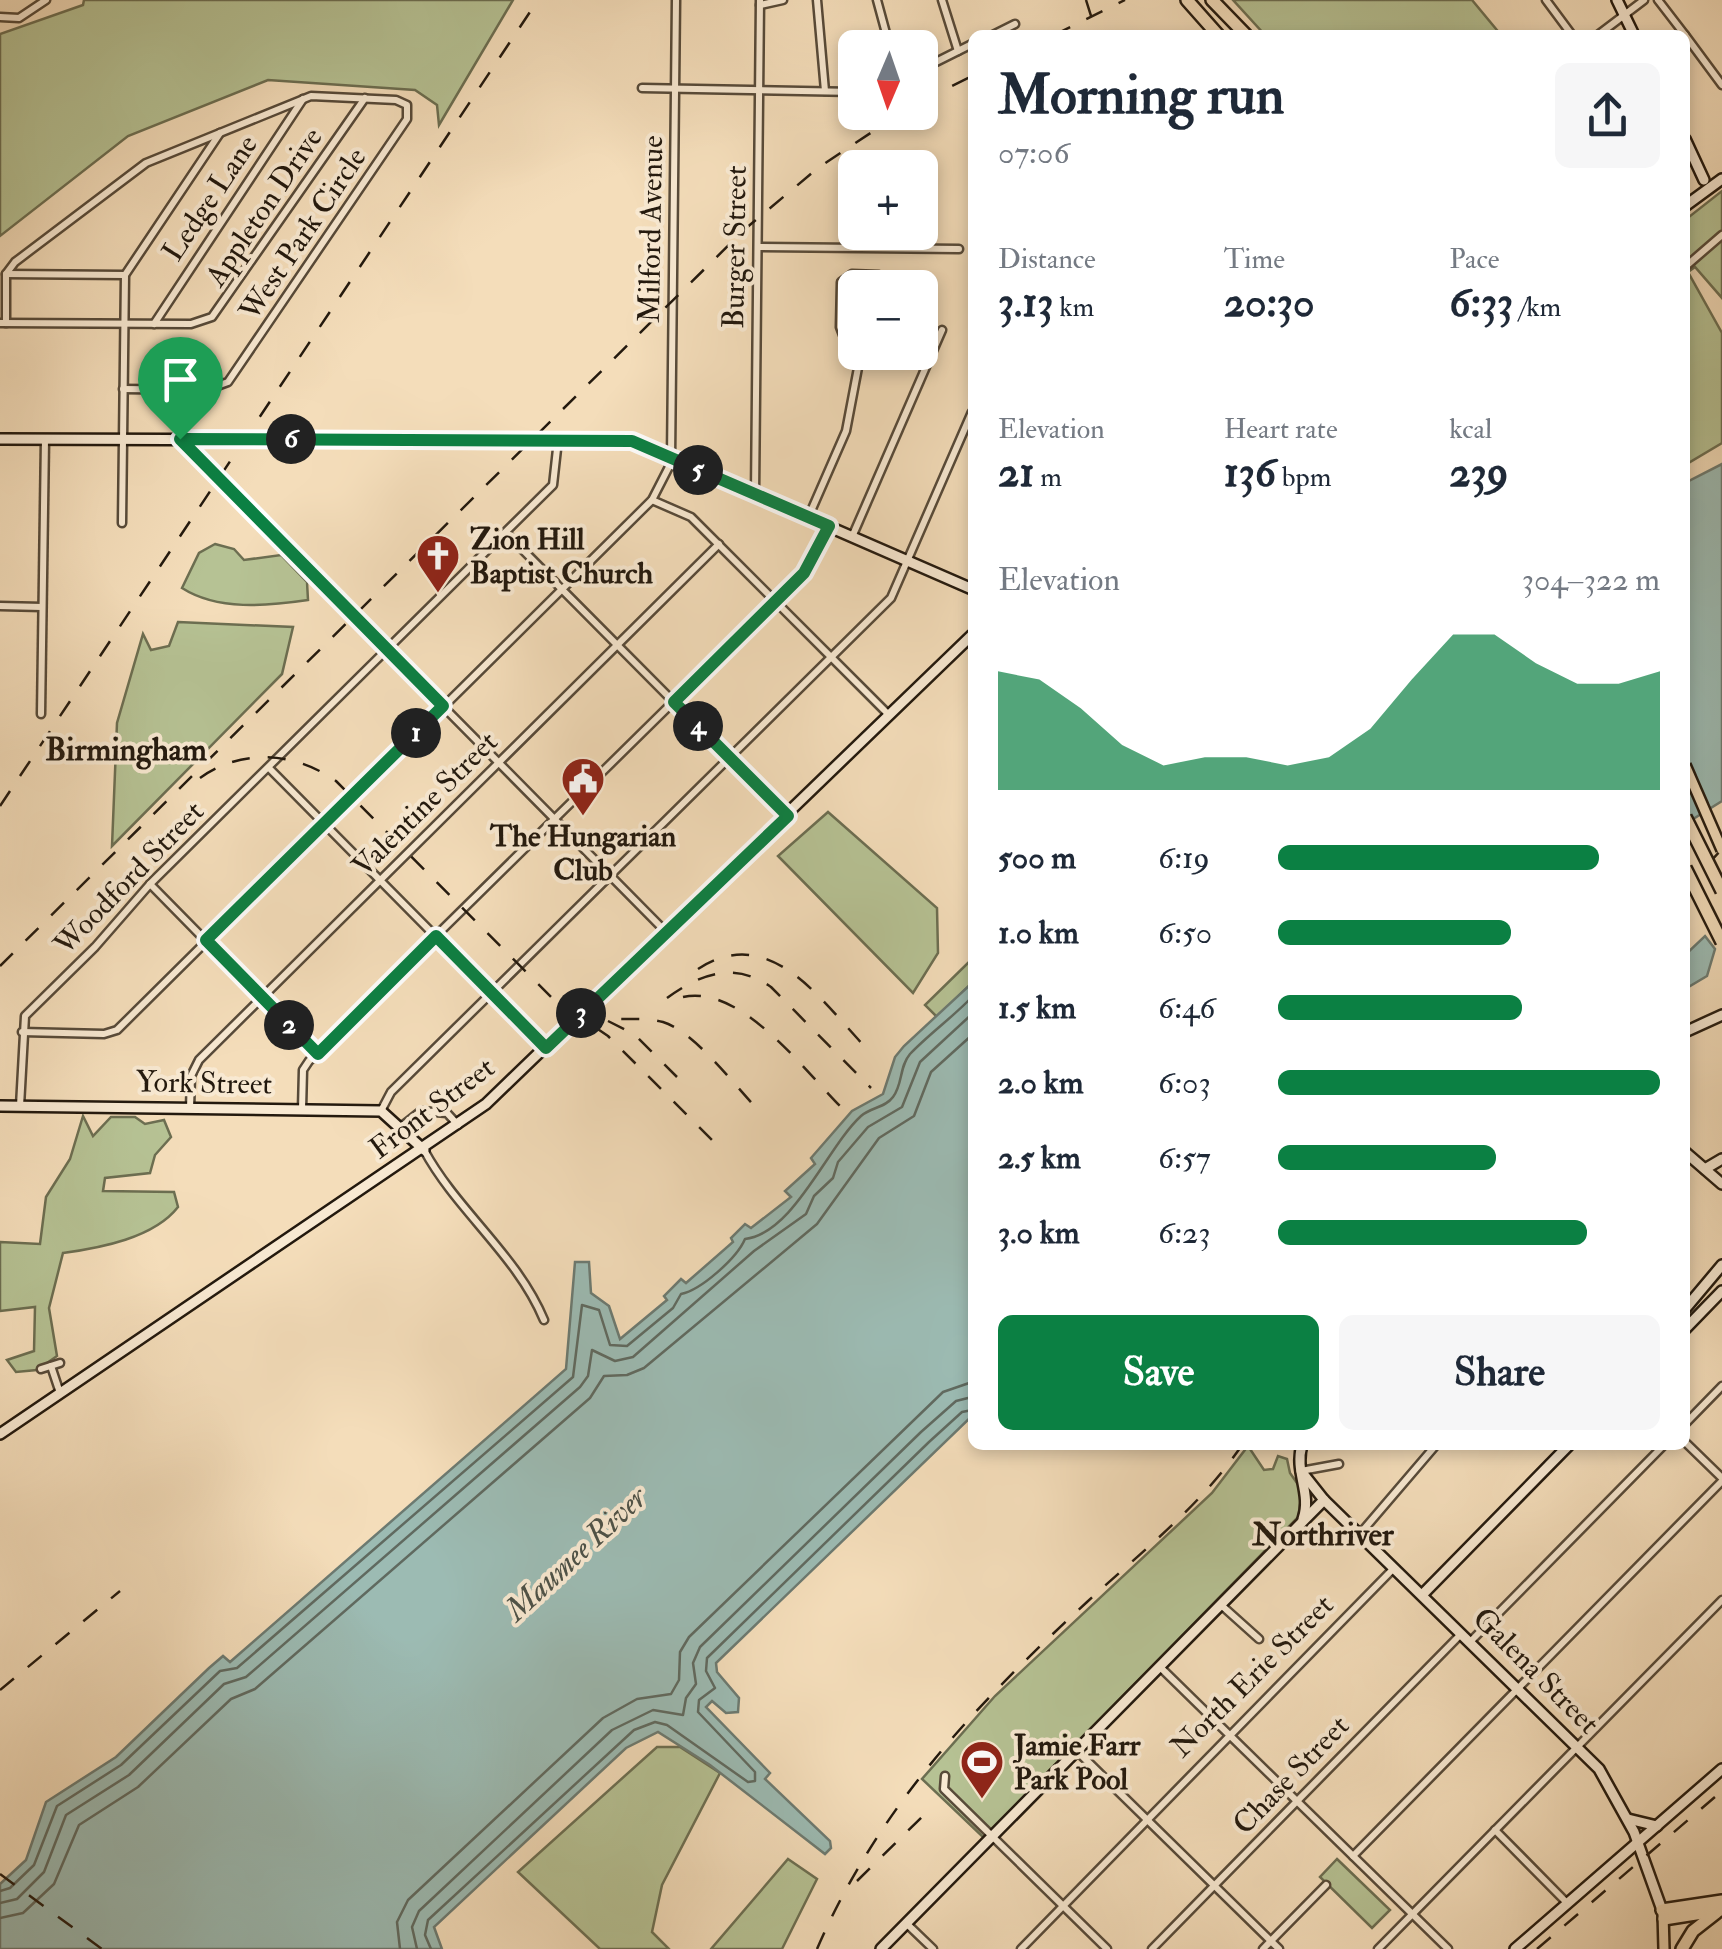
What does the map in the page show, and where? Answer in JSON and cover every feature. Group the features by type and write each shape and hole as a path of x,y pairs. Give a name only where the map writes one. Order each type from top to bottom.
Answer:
{"highway":[{"path":"1190,0 1216,30"},
{"path":"1209,0 1238,30"},
{"path":"1690,827 1722,891"},
{"path":"1690,878 1722,942"},
{"path":"1663,1914 1722,1901"},
{"path":"1663,1914 1722,1910"},
{"path":"1682,1949 1701,1923 1722,1910"}],"main road":[{"path":"1690,776 1722,850"},
{"name":"Galena Street","path":"1663,1914 1664,1949"}],"street":[{"path":"0,17 19,18 46,0"},
{"name":"Milford Avenue","path":"672,458 676,0"},
{"path":"760,2 783,0"},
{"path":"816,0 825,91"},
{"path":"877,0 885,30"},
{"path":"942,0 958,52"},
{"path":"1546,0 1568,30"},
{"path":"1618,0 1632,30"},
{"path":"1604,30 1644,0"},
{"path":"1658,0 1681,30"},
{"name":"Burger Street","path":"756,494 760,2"},
{"path":"1003,30 1014,24"},
{"path":"1690,42 1722,84"},
{"path":"938,61 968,46"},
{"path":"642,88 838,91"},
{"path":"3,323 6,274 25,253 146,163 304,98 366,98"},
{"name":"Ledge Lane","path":"154,324 304,98"},
{"name":"Appleton Drive","path":"3,323 191,324 217,314 366,98"},
{"name":"West Park Circle","path":"122,389 206,390 228,382 407,119 409,109 402,102 366,98"},
{"path":"122,523 125,275 222,131"},
{"path":"1690,150 1706,184"},
{"path":"1690,201 1706,184 1722,179"},
{"path":"1690,263 1722,234"},
{"path":"758,248 959,249"},
{"path":"6,274 125,275"},
{"path":"852,536 942,330"},
{"path":"808,518 846,431 858,370"},
{"path":"544,1320 524,1282 448,1188 424,1150 381,1111 391,1092 892,598 968,421"},
{"path":"0,439 632,441 968,584"},
{"path":"40,714 44,439"},
{"path":"180,439 665,931"},
{"name":"Woodford Street","path":"22,1032 26,1016 95,947 150,884 557,480 558,440"},
{"path":"20,1106 22,1032 110,1033 652,500 672,458"},
{"path":"652,500 691,516 890,716"},
{"path":"302,1110 303,1070 810,565 829,526"},
{"path":"506,532 788,816"},
{"name":"Valentine Street","path":"190,1108 194,1066 719,544"},
{"path":"0,606 42,607"},
{"name":"Front Street","path":"0,1434 458,1126 546,1048 968,639"},
{"path":"269,768 546,1048"},
{"path":"150,884 318,1054"},
{"path":"1690,1030 1722,1015"},
{"name":"York Street","path":"0,1106 381,1111"},
{"path":"402,1126 421,1111 448,1113 458,1126"},
{"path":"1690,1158 1722,1184"},
{"path":"1705,1169 1722,1159"},
{"path":"1690,1303 1722,1266"},
{"path":"1690,1324 1722,1291"},
{"path":"1693,1300 1704,1309"},
{"path":"40,1368 60,1363"},
{"path":"51,1366 60,1393"},
{"path":"1690,1419 1722,1386"},
{"path":"1354,1856 1722,1480 1690,1447"},
{"path":"1302,1450 1301,1471 1308,1497 1302,1523"},
{"path":"1359,1535 1432,1450"},
{"path":"1422,1595 1564,1450"},
{"path":"1470,1642 1659,1450"},
{"path":"1301,1471 1339,1464"},
{"name":"Galena Street","path":"1301,1471 1324,1500 1604,1775 1638,1843 1663,1914"},
{"path":"881,1949 1324,1500"},
{"name":"North Erie Street","path":"1020,1949 1394,1568"},
{"path":"1220,1604 1259,1640"},
{"path":"1378,1949 1720,1604"},
{"name":"Chase Street","path":"1152,1949 1462,1633"},
{"path":"1159,1666 1448,1949"},
{"path":"1076,1750 1280,1949"},
{"path":"1515,1949 1722,1769"},
{"path":"945,1776 944,1789 1106,1949"},
{"path":"1628,1820 1657,1826"},
{"path":"1495,1830 1567,1903"},
{"path":"1264,1949 1326,1885"},
{"path":"906,1923 933,1949"}],"green space":[{"path":"84,0 513,0 439,125 437,105 415,90 268,80 128,136 0,236 0,34 83,5"},
{"path":"1233,0 1472,0 1497,30 1260,30"},
{"path":"1722,191 1722,298 1695,267 1690,271 1690,216"},
{"path":"1690,276 1722,333 1722,443 1690,462"},
{"path":"215,544 234,549 244,560 281,555 307,582 308,600 260,605 227,603 182,588 199,553"},
{"path":"178,622 293,627 282,674 112,846 117,723 143,634 151,650 169,646"},
{"path":"828,812 937,908 938,953 913,993 778,856"},
{"path":"968,963 968,987 937,1017 925,1005"},
{"path":"83,1116 93,1136 111,1117 135,1117 145,1124 164,1120 171,1137 155,1155 150,1173 105,1178 103,1191 174,1192 178,1207 141,1234 63,1253 49,1308 57,1356 37,1370 16,1372 7,1360 34,1351 35,1307 0,1311 0,1242 40,1244 46,1197 70,1159"},
{"path":"1245,1450 1251,1450 1264,1470 1273,1469 1278,1456 1287,1459 1290,1473 1304,1493 1300,1515 984,1838 922,1779 995,1696 1212,1493"},
{"path":"657,1747 680,1747 720,1773 662,1885 652,1932 669,1949 600,1949 518,1872"},
{"path":"788,1859 817,1879 782,1949 711,1949"},
{"path":"1337,1859 1390,1910 1372,1928 1320,1877"}],"water":[{"path":"1722,464 1722,801 1690,821 1690,480"},
{"path":"1705,936 1715,949 1707,976 1690,986 1690,950"},
{"name":"Maumee River","path":"968,987 968,1420 716,1663 717,1672 739,1698 738,1712 726,1713 712,1701 706,1707 770,1773 765,1779 830,1841 831,1848 825,1854 710,1765 658,1732 626,1748 434,1927 442,1949 0,1949 0,1884 26,1860 46,1802 116,1757 209,1668 223,1656 230,1662 566,1369 575,1262 589,1262 591,1293 609,1306 620,1339 667,1300 664,1296 681,1279 686,1283 733,1242 731,1238 745,1224 751,1228 791,1197 785,1191 815,1164 811,1158 852,1111 883,1094 895,1057"}],"railway":[{"path":"0,806 538,0"},
{"path":"1086,0 1095,30"},
{"path":"1064,30 1125,0"},
{"path":"938,93 968,78"},
{"path":"0,966 745,229 818,168 875,130"},
{"path":"200,778 233,762 268,757 303,764 336,781 551,997 608,1036 714,1142"},
{"path":"1690,884 1722,849"},
{"path":"698,969 725,957 749,955 773,962 814,992 870,1052"},
{"path":"667,998 692,982 718,974 744,974 757,979 771,987 871,1088"},
{"path":"683,997 705,997 750,1017 844,1110"},
{"path":"586,1013 605,1018 654,1020 675,1027 701,1048 760,1112"},
{"path":"608,1021 634,1034 677,1077"},
{"path":"817,1949 869,1850 933,1761 1006,1680 1189,1509 1238,1450"},
{"path":"0,1690 120,1591"},
{"path":"1537,1949 1722,1791"},
{"path":"857,1881 929,1810"},
{"path":"0,1874 102,1949"}],"place":[{"name":"Zion Hill Baptist Church","path":"438,594"},
{"name":"The Hungarian Club","path":"583,817"},
{"name":"Jamie Farr Park Pool","path":"982,1800"}],"district":[{"name":"Birmingham","path":"126,750"},
{"name":"Northriver","path":"1323,1535"}],"route":[{"path":"180,439 632,441 829,526 816,557 804,573 674,702 788,816 546,1048 436,936 318,1054 206,940 443,706 180,439"}]}
